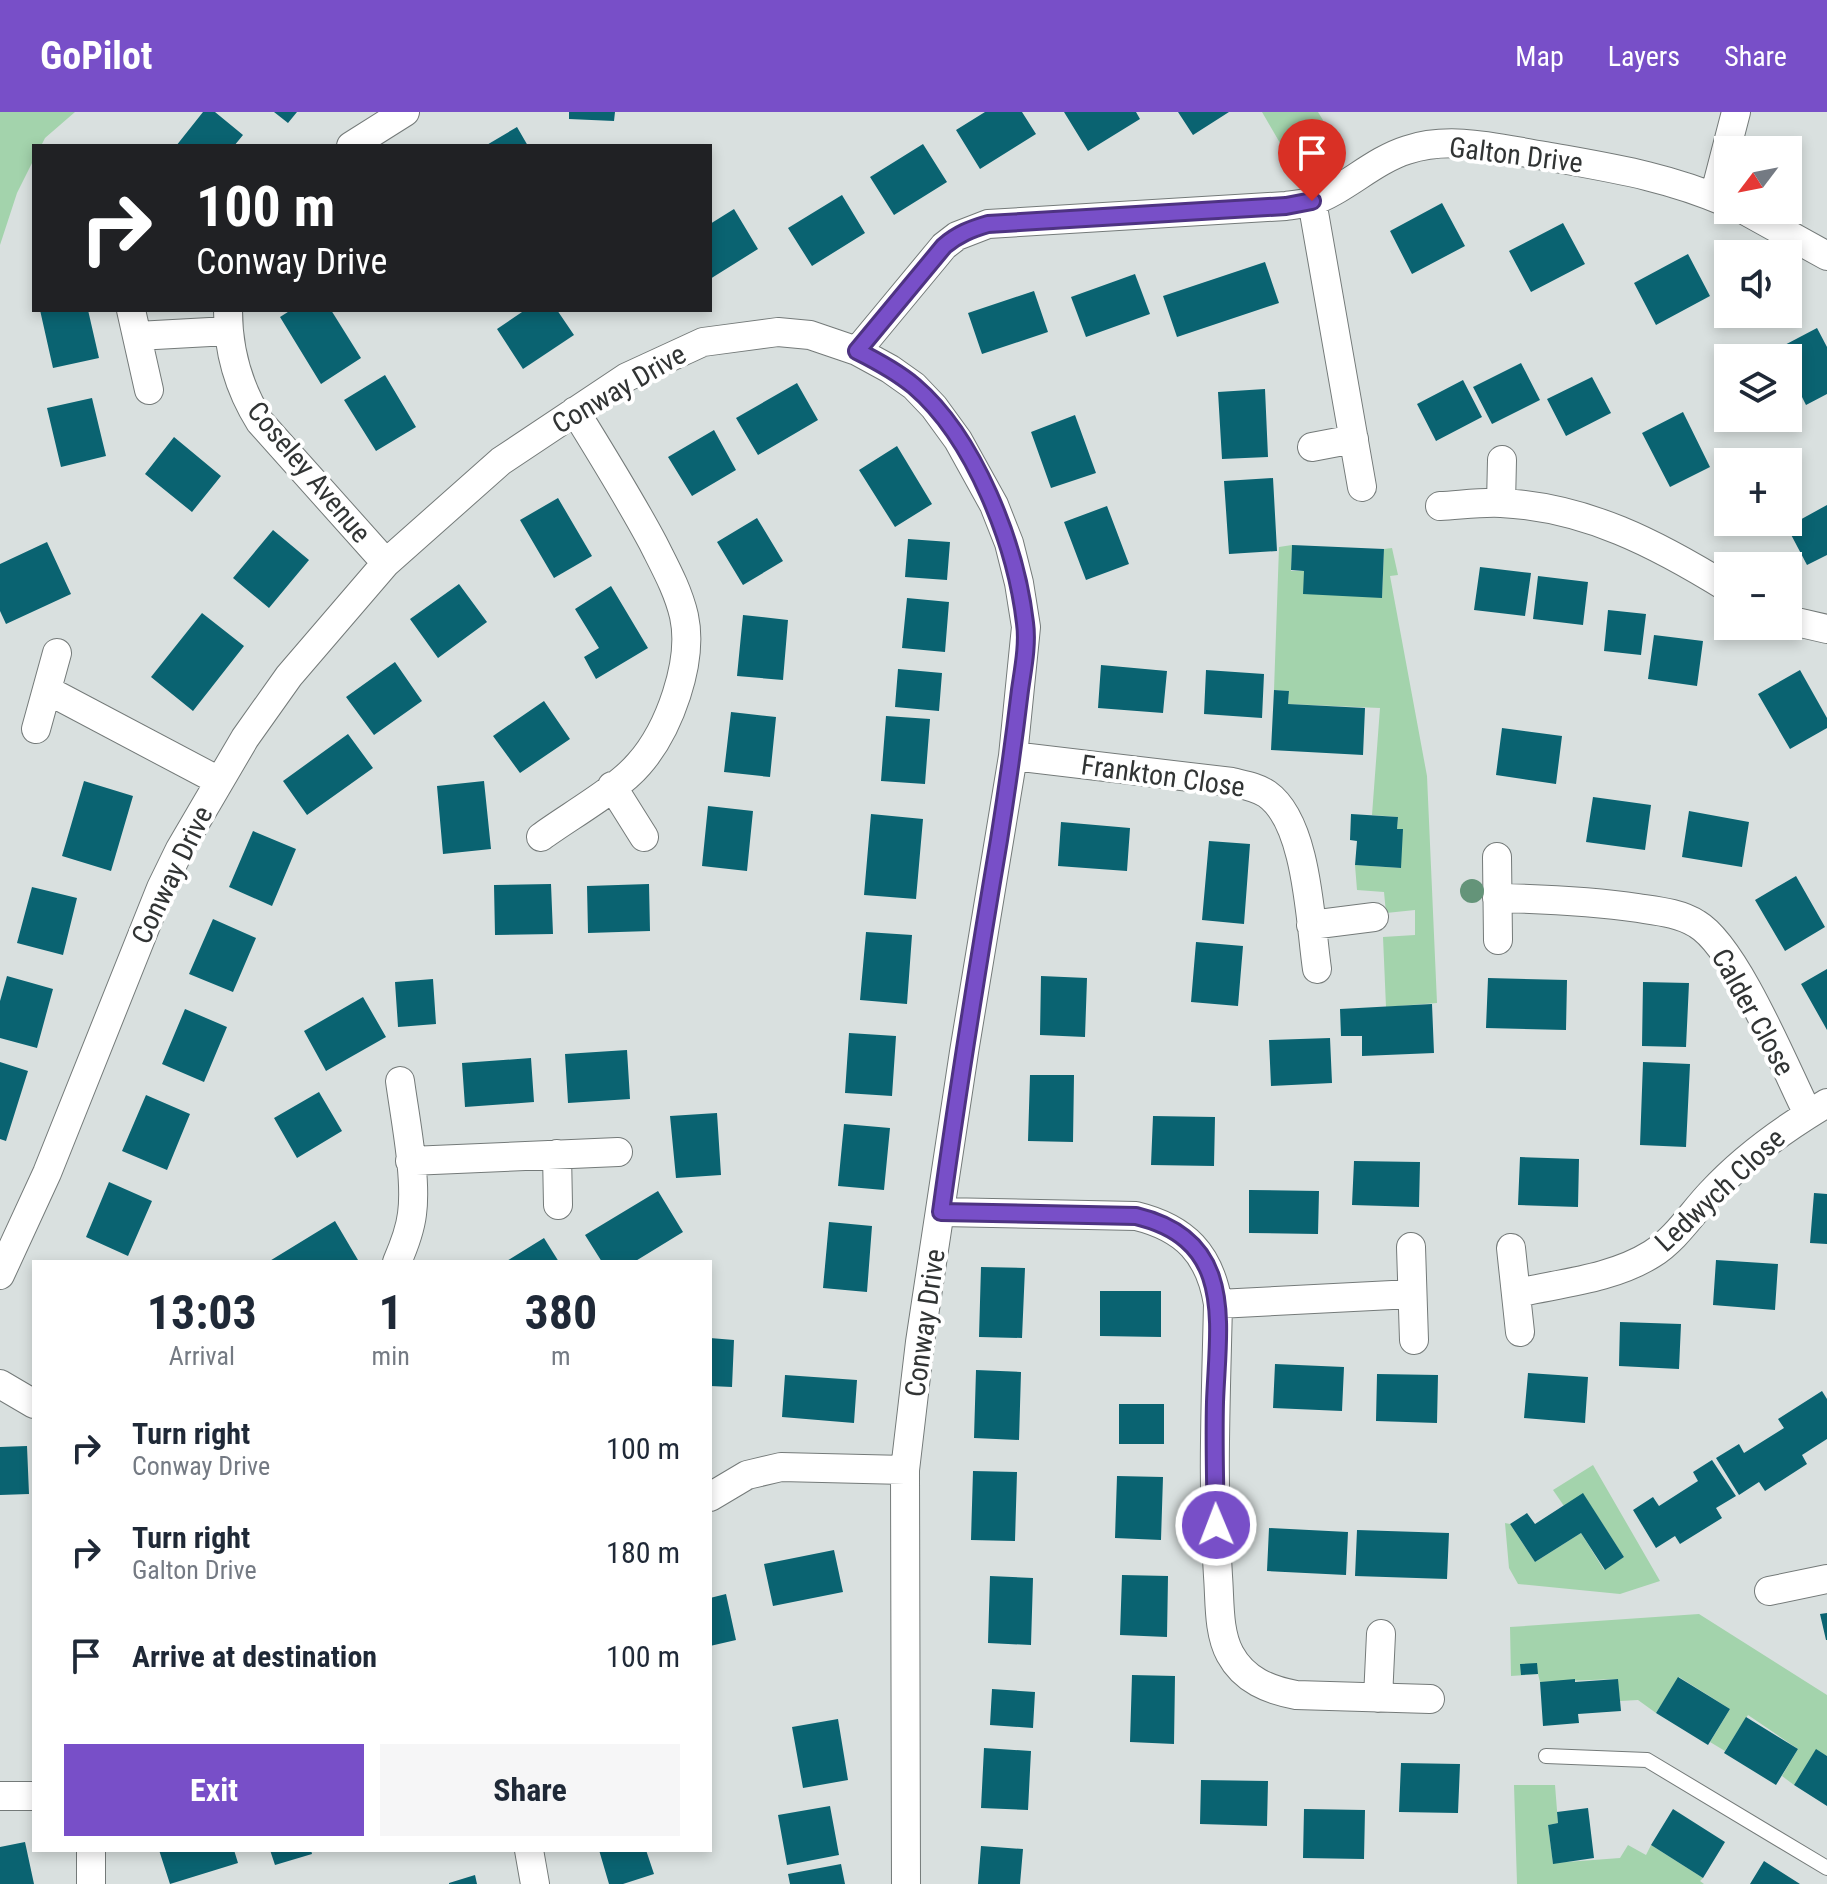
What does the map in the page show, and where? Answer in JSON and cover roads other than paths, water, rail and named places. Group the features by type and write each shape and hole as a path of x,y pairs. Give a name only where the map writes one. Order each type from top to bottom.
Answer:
{"street":[{"path":"354,144 405,112"},
{"path":"1732,136 1736,112"},
{"name":"Galton Drive","path":"857,351 944,246 970,229 988,224 1286,206 1312,201 1405,151 1431,144 1460,143 1643,173 1684,184 1714,197"},
{"path":"1312,201 1362,487"},
{"path":"1769,224 1827,256"},
{"name":"Coseley Avenue","path":"149,390 134,323 228,320 238,379 246,400 260,422 386,563"},
{"name":"Conway Drive","path":"0,1275 47,1173 161,888 180,849 245,738 289,676 386,563 461,493 501,461 627,377 703,342 778,332 810,335 857,351 890,369 914,386 934,407 994,505 1009,543 1026,627 1013,756 920,1342 905,1470 906,1884"},
{"path":"541,837 612,786 644,758 674,702 687,644 685,618 667,572 634,508 575,411"},
{"path":"1312,447 1354,439"},
{"path":"1501,503 1502,460"},
{"path":"1440,506 1501,503 1560,512 1618,529 1671,553 1714,579"},
{"path":"1802,623 1827,629"},
{"path":"36,729 57,653"},
{"path":"47,690 219,781"},
{"name":"Frankton Close","path":"1013,756 1232,782 1267,794 1282,809 1293,828 1300,850 1317,969"},
{"path":"612,786 644,837"},
{"path":"1497,857 1498,940"},
{"name":"Calder Close","path":"1497,898 1588,900 1672,914 1698,924 1720,944 1817,1108"},
{"path":"1311,925 1374,917"},
{"path":"398,1260 413,1211 400,1081"},
{"name":"Ledwych Close","path":"1517,1293 1602,1275 1631,1266 1654,1253 1674,1237 1712,1192 1744,1161 1778,1133 1817,1108"},
{"path":"410,1161 618,1152"},
{"path":"557,1154 558,1205"},
{"path":"941,1212 1136,1216 1159,1221 1194,1245 1207,1268 1218,1304 1214,1447 1217,1551 1221,1614 1229,1652 1237,1666 1254,1681 1275,1691 1296,1695 1430,1699"},
{"path":"1411,1247 1414,1340"},
{"path":"1511,1248 1520,1332"},
{"path":"1218,1304 1412,1294"},
{"path":"0,1384 32,1403"},
{"path":"712,1496 747,1475 781,1467 905,1470"},
{"path":"1769,1591 1827,1579"},
{"path":"1378,1698 1381,1634"},
{"path":"0,1796 32,1796"},
{"path":"91,1852 91,1884"},
{"path":"529,1852 535,1884"}],"lane":[{"path":"1546,1756 1647,1760 1827,1868"}]}
